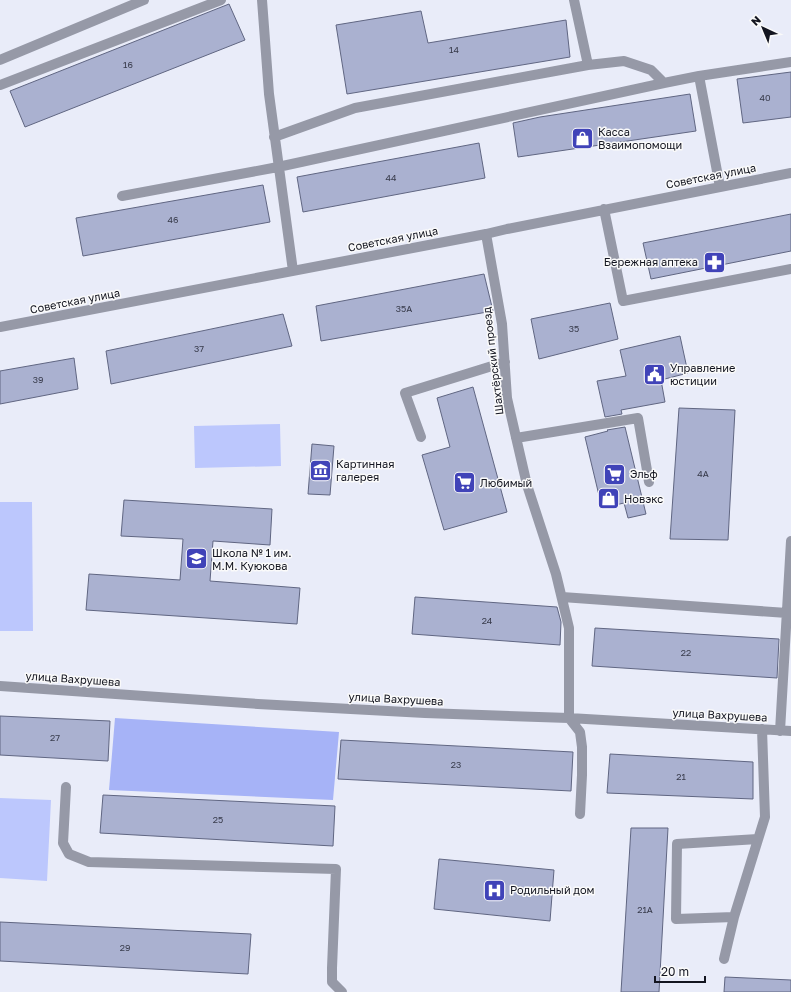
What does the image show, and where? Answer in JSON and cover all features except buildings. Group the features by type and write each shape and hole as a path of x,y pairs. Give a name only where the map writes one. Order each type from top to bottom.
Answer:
{"street":[{"path":"0,60 144,0"},
{"path":"0,85 220,0"},
{"path":"262,0 268,94 293,271"},
{"path":"574,0 588,65"},
{"path":"274,137 355,108 588,65 624,61 651,70 664,83"},
{"path":"122,196 278,167 664,83 791,62"},
{"path":"699,76 720,187"},
{"name":"Советская улица","path":"0,328 486,234 507,228 791,173"},
{"path":"604,210 623,301 791,269"},
{"name":"Шахтёрский проезд","path":"486,234 502,324 508,398 516,438 527,485 556,574 569,628 569,718"},
{"path":"420,437 405,393 505,362"},
{"path":"516,438 638,418 650,482"},
{"path":"780,731 791,541"},
{"path":"562,596 787,613"},
{"name":"улица Вахрушева","path":"0,686 258,704 425,713 569,718 791,731"},
{"path":"569,718 580,732 582,747 580,814"},
{"path":"724,959 734,917 765,817 762,729"},
{"path":"66,788 63,843 69,854 89,862 336,869 332,982 342,992"},
{"path":"734,917 676,919 677,844 758,839"}],"shaded area":[{"path":"280,424 281,466 195,468 194,426"},
{"path":"0,502 32,502 33,631 0,631"},
{"path":"115,718 339,732 333,800 109,790"},
{"path":"0,798 51,800 47,881 0,878"}],"place":[{"name":"Касса Взаимопомощи","path":"583,138"},
{"name":"Бережная аптека","path":"714,262"},
{"name":"Управление юстиции","path":"654,374"},
{"name":"Картинная галерея","path":"321,470"},
{"name":"Эльф","path":"615,474"},
{"name":"Любимый","path":"465,483"},
{"name":"Новэкс","path":"609,499"},
{"name":"Школа № 1 им. М.М. Куюкова","path":"197,559"},
{"name":"Родильный дом","path":"494,890"}]}
